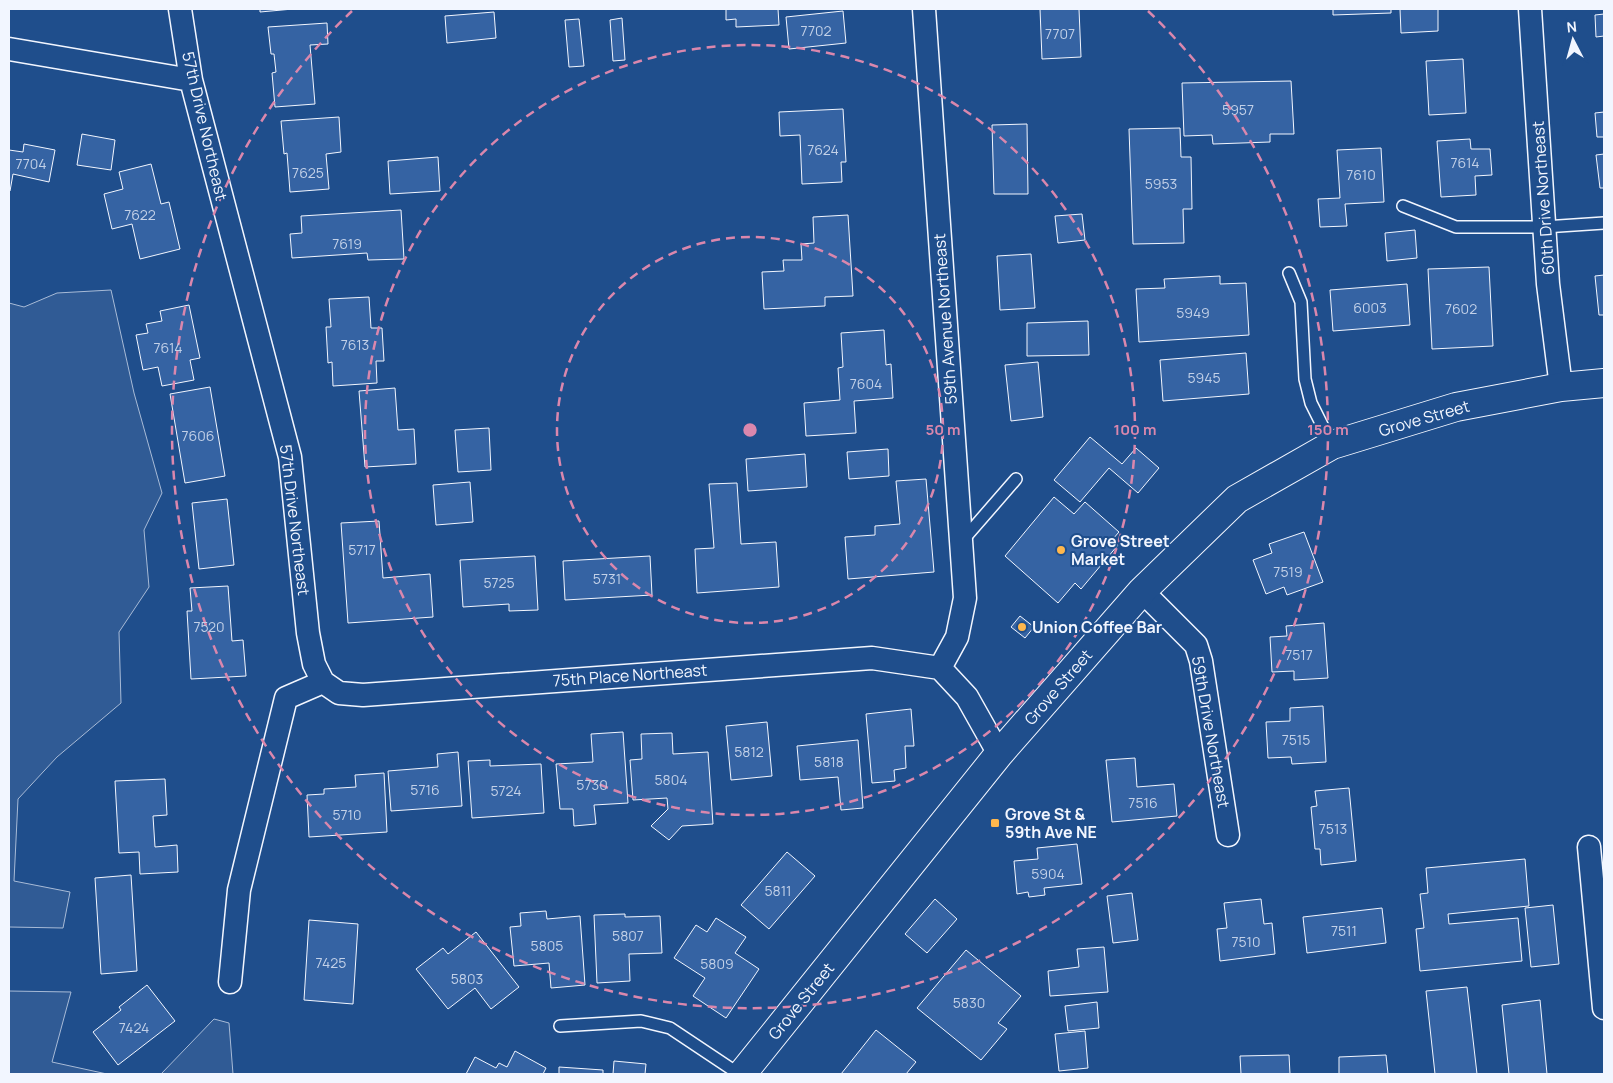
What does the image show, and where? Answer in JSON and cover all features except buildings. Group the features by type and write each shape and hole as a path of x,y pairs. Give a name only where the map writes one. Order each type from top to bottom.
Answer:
{"street":[{"name":"57th Drive Northeast","path":"180,9 191,80 290,457 308,633 314,664 322,682"},
{"name":"59th Avenue Northeast","path":"924,9 965,598 957,637 940,668"},
{"name":"60th Drive Northeast","path":"1530,9 1548,284 1561,387"},
{"path":"9,49 191,80"},
{"name":"Grove Street","path":"741,1074 999,754 1142,591 1237,500 1332,445 1456,407 1561,387 1604,383"},
{"name":"59th Drive Northeast","path":"1142,591 1196,645 1201,661 1228,835"},
{"name":"75th Place Northeast","path":"322,682 339,693 362,695 872,658 940,668"},
{"path":"940,668 967,698 999,754"},
{"path":"230,982 239,890 286,698 322,682"},
{"path":"1589,847 1604,1008"}],"lane":[{"path":"1403,206 1456,227 1544,227 1604,223"},
{"path":"1289,273 1301,302 1305,379 1312,403 1332,445"},
{"path":"960,543 1016,479"},
{"path":"560,1026 641,1021 670,1028 741,1074"}],"shaded area":[{"path":"111,290 134,393 162,493 144,530 149,587 119,632 121,703 57,757 18,799 14,881 70,892 63,928 9,927 9,303 24,307 57,293"},
{"path":"9,991 71,992 52,1062 107,1074 9,1074"},
{"path":"214,1019 229,1023 233,1074 161,1074"}],"place":[{"name":"Grove Street Market","path":"1061,550"},
{"name":"Union Coffee Bar","path":"1022,627"},
{"name":"Grove St & 59th Ave NE","path":"995,823"}]}
